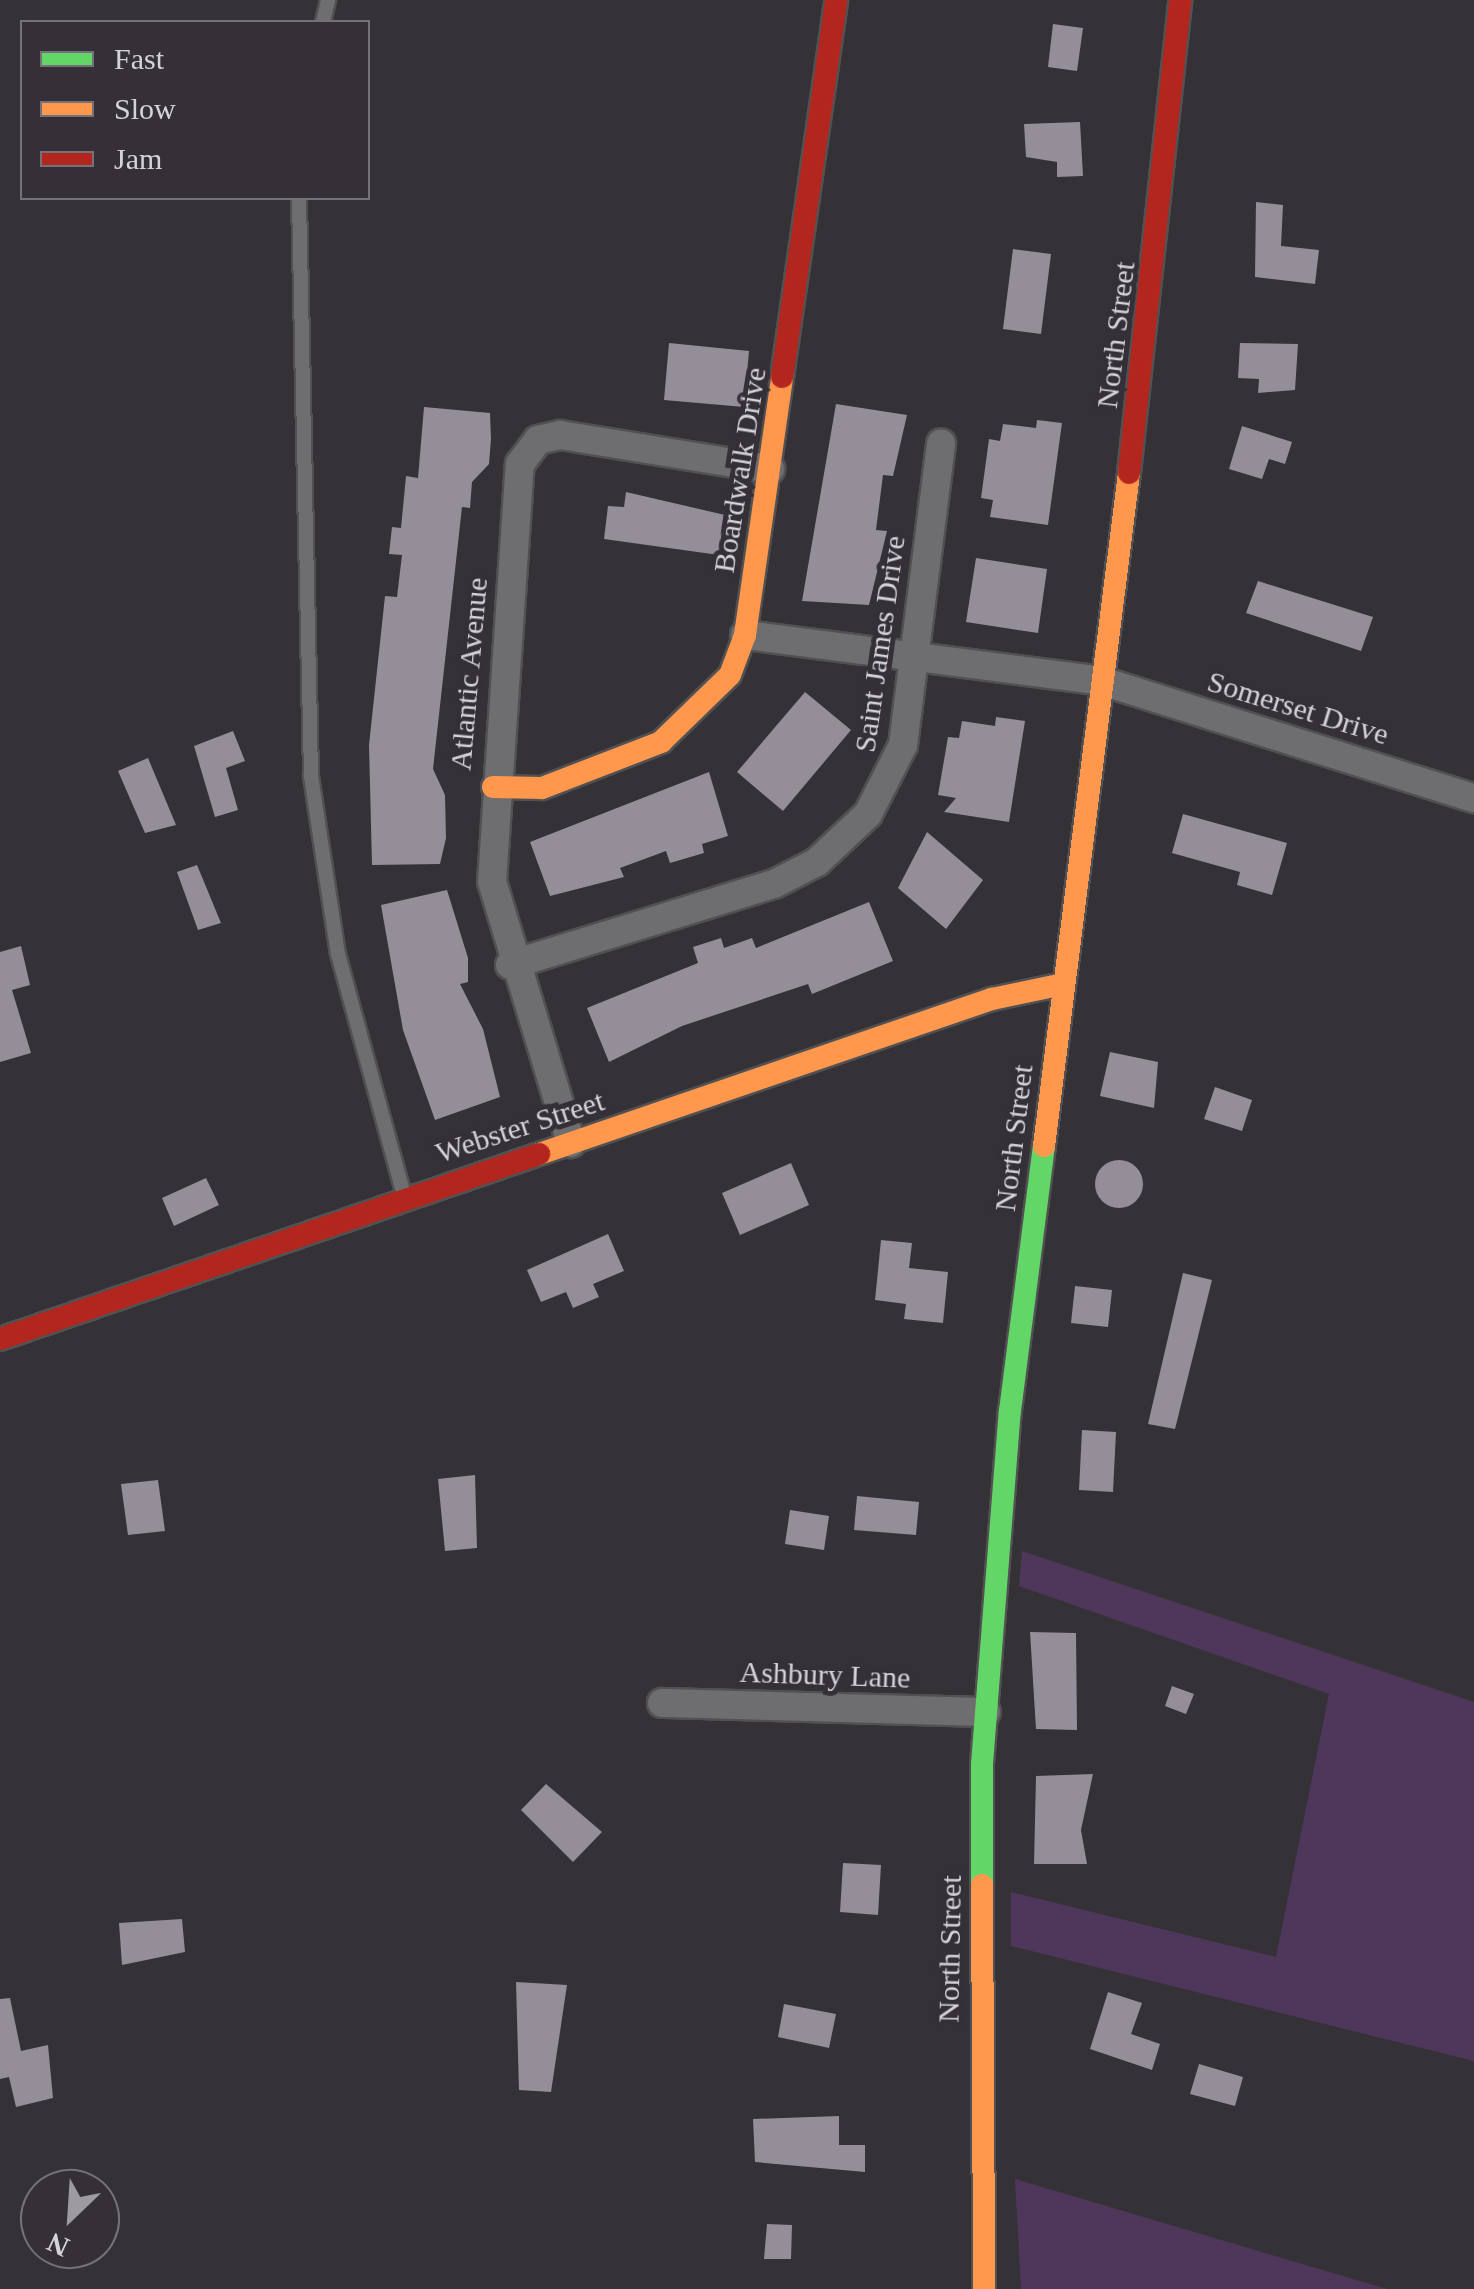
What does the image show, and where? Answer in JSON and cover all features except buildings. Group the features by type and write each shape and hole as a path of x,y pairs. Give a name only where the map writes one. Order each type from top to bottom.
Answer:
{"main road":[{"name":"Boardwalk Drive","path":"493,787 542,788 661,742 711,702 745,635 836,0"},
{"name":"North Street","path":"984,2289 986,1712 1010,1411 1102,681 1180,0"},
{"name":"Webster Street","path":"0,1338 404,1196 992,999 1063,984"}],"street":[{"name":"Atlantic Avenue","path":"571,1143 510,965 492,882 493,787 518,472 530,448 560,435 770,469"},
{"name":"Saint James Drive","path":"510,965 774,884 817,862 868,814 895,770 914,657 941,442"},
{"name":"Somerset Drive","path":"745,635 1102,681 1474,798"},
{"name":"Ashbury Lane","path":"662,1703 986,1712"}],"lane":[{"path":"299,200 311,776 338,954 404,1196"}],"shaded area":[{"path":"1022,1551 1474,1702 1474,2061 1011,1946 1011,1892 1276,1957 1329,1694 1019,1586"},
{"path":"1015,2179 1387,2289 1021,2289"}],"traffic: fast":[{"path":"982,1885 982,1764 1010,1411 1044,1146"}],"traffic: slow":[{"path":"493,787 542,788 661,742 730,675 745,635 782,377"},
{"path":"1044,1146 1129,473"},
{"path":"539,1154 992,999 1063,984"},
{"path":"982,1885 984,2289"}],"traffic: jam":[{"path":"782,377 836,0"},
{"path":"1129,473 1180,0"},
{"path":"0,1339 539,1154"}]}
